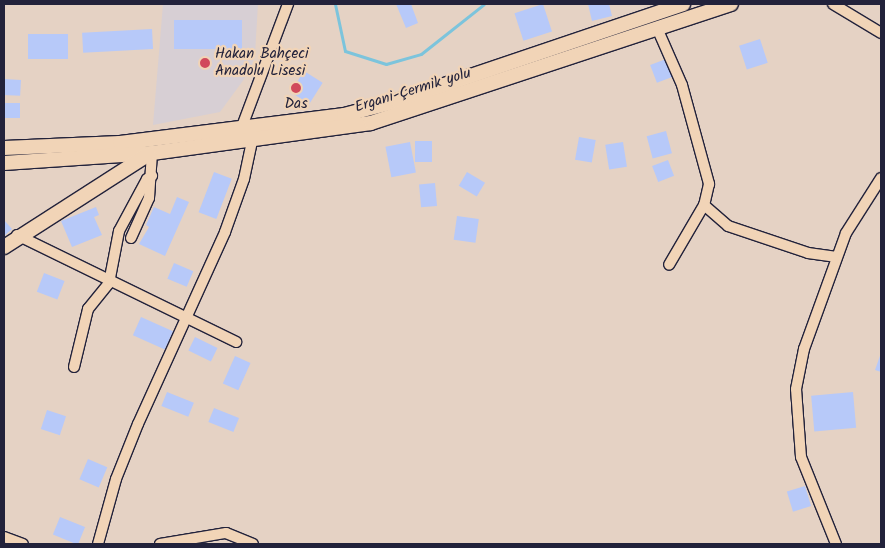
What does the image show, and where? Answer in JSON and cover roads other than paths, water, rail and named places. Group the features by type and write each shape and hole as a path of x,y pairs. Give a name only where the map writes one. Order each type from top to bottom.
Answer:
{"main road":[{"name":"Ergani-Çermik yolu","path":"4,148 112,144 241,130 344,115 388,104 683,4"},
{"name":"Ergani-Çermik yolu","path":"4,162 152,153 371,123 731,4"},
{"path":"4,246 17,236 152,153"}],"street":[{"path":"241,130 288,4"},
{"path":"833,4 881,34"},
{"path":"657,28 682,85 709,184 704,206 669,265"},
{"path":"98,544 116,479 225,232 244,179 252,140"},
{"path":"131,238 149,198 152,176 152,153"},
{"path":"74,367 88,309 109,283 119,231 147,179 152,176"},
{"path":"836,544 801,457 796,389 804,350 846,233 881,178"},
{"path":"704,206 728,226 808,253 837,257"},
{"path":"17,236 109,283 236,342"},
{"path":"160,544 226,533 253,544"},
{"path":"4,537 23,544"}],"waterway":[{"path":"335,4 345,51 386,64 421,54 484,4"}],"place":[{"name":"Hakan Bahçeci Anadolu Lisesi","path":"205,63"},
{"name":"Das","path":"296,88"}]}
